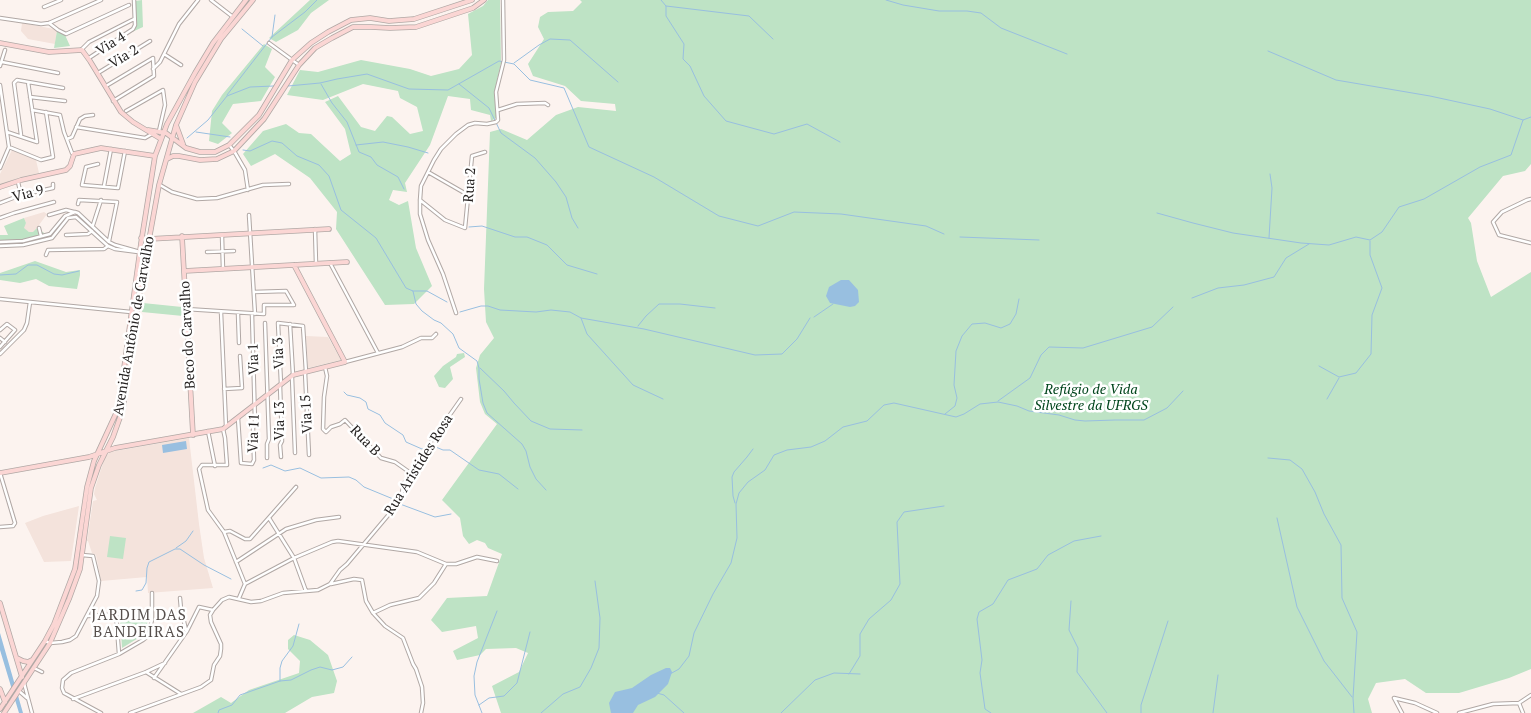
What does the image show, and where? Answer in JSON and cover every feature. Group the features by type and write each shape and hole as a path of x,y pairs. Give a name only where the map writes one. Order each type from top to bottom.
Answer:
{"street":[{"path":"44,8 61,0"},
{"path":"0,18 42,24 49,23 101,0"},
{"name":"Via 4","path":"88,58 133,30 135,25 134,0"},
{"path":"153,69 160,62 179,24 198,0"},
{"path":"211,0 233,17"},
{"name":"Avenida Antônio de Carvalho","path":"0,709 46,641 75,569 86,494 94,461 118,409 122,390 131,312 152,170 161,133 213,42 246,0"},
{"name":"Avenida Antônio de Carvalho","path":"4,713 50,644 80,568 91,488 123,409 146,253 163,172 176,125 195,82 221,39 253,0"},
{"path":"76,127 145,138 153,133 161,133 170,135 189,149 200,152 216,152 229,145 258,115 292,60 311,43 328,32 351,20 370,18 389,21 414,19 472,0"},
{"path":"167,160 173,156 200,160 217,159 234,151 264,119 299,65 315,48 353,27 416,27 473,8 484,0"},
{"path":"456,313 420,214 421,186 442,149 456,134 468,124 496,122 498,120 496,92 504,60 503,0"},
{"path":"49,23 66,34 129,5"},
{"path":"0,43 49,52 82,50 89,42 134,19"},
{"path":"389,21 390,28"},
{"path":"328,32 332,38"},
{"name":"Via 2","path":"98,73 150,41"},
{"path":"269,43 299,65"},
{"path":"0,66 5,50"},
{"path":"82,50 123,114 161,139 172,138"},
{"path":"164,54 181,65"},
{"path":"106,86 153,58 154,76 113,101"},
{"path":"2,62 58,73"},
{"path":"21,135 14,83 17,80 62,88"},
{"path":"7,132 37,142 28,82"},
{"path":"0,85 9,147 0,168"},
{"path":"126,112 163,90 165,105 161,133"},
{"path":"30,97 64,101"},
{"path":"498,110 517,104 545,102 548,105"},
{"path":"32,110 61,116 67,139 74,154"},
{"path":"9,147 41,160 53,157 46,112"},
{"path":"67,139 72,137 78,121 82,117 93,115"},
{"path":"176,125 179,138 184,146"},
{"path":"229,145 245,170 248,190"},
{"path":"74,154 101,148 155,156"},
{"path":"104,186 111,149"},
{"path":"188,158 189,149"},
{"path":"98,164 86,167 83,186 118,188 125,151"},
{"name":"Rua 2","path":"420,200 445,220 465,228 472,156 485,152"},
{"path":"0,187 66,170 70,166 74,154"},
{"path":"152,170 156,173 163,172"},
{"path":"428,172 468,195"},
{"path":"18,181 21,195"},
{"name":"Via 9","path":"0,203 21,195 53,188 52,184"},
{"path":"160,185 172,192 197,199 217,198 263,185 289,184"},
{"path":"1531,199 1502,212 1493,222 1499,234 1531,243"},
{"path":"46,255 48,250 104,249 109,244 117,202 79,200 78,204"},
{"path":"92,231 100,200"},
{"path":"0,218 54,202"},
{"path":"49,215 66,210 78,213 109,244"},
{"path":"75,212 76,217 115,249 146,253"},
{"path":"41,239 50,234 65,216 75,212"},
{"name":"Via 1","path":"249,215 254,292 255,404"},
{"path":"0,244 22,245 55,235 68,218 76,217"},
{"path":"39,228 41,239"},
{"path":"142,238 329,229"},
{"path":"315,230 316,264"},
{"path":"66,235 89,234 92,231"},
{"path":"222,234 223,269"},
{"name":"Beco do Carvalho","path":"182,236 193,434"},
{"path":"207,252 234,251"},
{"path":"184,272 347,262"},
{"path":"330,263 378,353"},
{"path":"294,265 345,362"},
{"path":"186,309 238,314 264,314 264,306 294,305 286,291 254,292"},
{"path":"0,299 131,312"},
{"path":"0,354 24,330 27,324 30,302"},
{"path":"221,312 226,465 202,465 199,469 208,510 224,532 245,584"},
{"path":"238,314 239,344"},
{"name":"Via 3","path":"280,385 278,322 290,324"},
{"path":"265,323 269,439 267,458"},
{"path":"0,330 7,324 15,329 15,332 0,346"},
{"path":"290,324 295,453"},
{"name":"Via 15","path":"290,324 302,325 304,327 308,455"},
{"path":"0,527 13,526 15,524 0,473 224,428 293,376 402,347 421,338 432,338 436,334"},
{"path":"0,338 4,342"},
{"path":"224,389 242,388 240,356"},
{"name":"Rua B","path":"325,367 322,427 326,432 331,427 345,420 382,458 395,462 412,474"},
{"name":"Via 13","path":"280,385 281,457"},
{"name":"Rua Aristides Rosa","path":"330,584 400,501 404,483 412,474 430,443 461,399"},
{"name":"Via 11","path":"238,418 241,463 252,464 254,460 253,428 256,423 255,404"},
{"path":"208,432 215,466"},
{"path":"97,454 99,465"},
{"path":"89,456 94,461"},
{"path":"224,532 230,531 245,539 250,539 296,487"},
{"path":"236,562 286,529 340,516"},
{"path":"269,518 294,558 306,591"},
{"path":"239,598 245,584 294,558 338,541 417,552 446,564 456,564 477,557 497,561"},
{"path":"46,641 50,644 70,640 76,636 97,596 99,581 93,556 82,555"},
{"path":"373,613 390,605 419,598 434,583 446,564"},
{"path":"130,713 206,685 211,680 214,666 220,656 221,644 210,615 222,600 229,597 251,602 261,601 283,593 318,590 330,584 354,579 362,580 366,601 373,613 405,641 422,687 423,703 421,713"},
{"path":"101,713 64,693 61,684 70,673 120,654 148,636 151,626 152,593"},
{"path":"180,598 187,631"},
{"path":"0,603 32,713"},
{"path":"154,678 187,631 199,607 213,610"},
{"path":"88,616 152,612"},
{"path":"116,614 120,654"},
{"path":"17,658 23,662 34,659"},
{"path":"73,699 165,663"},
{"path":"34,668 42,672"},
{"path":"146,672 181,694"},
{"path":"0,689 5,702"},
{"path":"18,691 28,699"},
{"path":"1459,713 1493,704 1519,703 1531,695"},
{"path":"1402,713 1394,698 1415,702 1437,713"},
{"path":"1519,703 1523,713"}],"shaded area":[{"path":"22,23 54,29 57,31 55,44 28,39 21,31"},
{"path":"12,150 36,160 39,173 0,185 0,174"},
{"path":"44,212 47,214 34,232 29,232 23,228 26,223 24,218"},
{"path":"306,336 328,337 341,360 308,368"},
{"path":"189,438 204,558 213,588 148,593 147,577 101,581 96,555 92,553 87,541 93,501 97,500 94,494 95,488 105,457 110,452"},
{"path":"79,506 71,561 44,562 25,523"}],"green space":[{"path":"142,0 143,27 132,32 137,24 135,1"},
{"path":"310,0 329,0 311,13 298,30 276,42 269,38"},
{"path":"488,0 500,0 501,63 494,94 497,110 496,118 491,121 490,115 471,110 470,99 448,96 430,145 405,183 407,192 393,190 389,200 399,205 408,201 416,248 432,286 414,304 385,305 336,229 337,212 310,178 275,154 251,166 243,154 263,131 286,124 299,133 311,134 340,161 351,154 345,129 325,102 338,96 361,127 375,131 387,116 392,117 410,134 423,131 417,107 400,98 398,91 363,84 323,100 287,95 300,70 318,72 361,60 410,69 431,76 459,69 472,55 468,14 483,6"},
{"name":"Refúgio de Vida Silvestre da UFRGS","path":"580,0 1531,0 1531,164 1525,171 1503,176 1468,218 1471,223 1477,261 1491,297 1531,272 1531,669 1509,678 1459,693 1426,693 1405,679 1376,683 1368,699 1372,713 501,713 492,686 519,672 528,653 516,648 486,649 480,655 457,660 453,651 478,638 476,626 442,632 431,620 447,598 487,596 502,554 488,548 485,543 477,540 469,544 463,536 460,518 442,500 497,424 485,414 480,402 476,368 480,355 494,338 486,322 484,289 490,132 501,129 527,140 556,115 578,107 616,111 615,104 581,101 565,86 533,76 528,64 544,39 538,27 540,17 548,12 573,11 582,2"},
{"path":"57,31 65,35 70,46 54,48"},
{"path":"264,44 272,49 265,67 275,77 261,101 233,104 222,123 232,133 218,144 209,141 212,111 222,95"},
{"path":"24,218 26,223 24,228 29,232 33,232 37,228 47,235 22,240 0,240 0,235 8,235 4,226"},
{"path":"35,261 66,272 80,270 77,289 49,286 36,279 20,283 0,280 0,273"},
{"path":"143,303 182,307 183,316 142,312"},
{"path":"464,353 465,357 450,367 453,379 445,388 439,387 434,376 457,354"},
{"path":"110,536 126,538 123,559 107,557"},
{"path":"148,614 145,632 122,648 120,616"},
{"path":"294,635 310,640 328,655 337,681 334,693 312,697 285,713 193,713 221,697 231,703 249,690 299,673 300,661 288,649 288,640"}],"water":[{"path":"841,280 849,280 858,290 859,302 855,306 850,307 830,303 826,296 829,287"},
{"path":"186,441 187,449 163,453 162,445"},
{"path":"0,633 23,713 19,713 0,650"},
{"path":"670,668 672,672 668,684 655,697 638,705 633,713 611,713 609,703 615,692 632,688 651,675"}],"waterway":[{"path":"227,95 272,37 305,12 317,0"},
{"path":"661,0 666,6 666,16 684,44 683,59 690,66 704,96 726,121 774,134 807,124 840,142"},
{"path":"886,0 939,11 981,13 1001,28 1067,54"},
{"path":"666,6 749,16 773,39"},
{"path":"272,37 275,15"},
{"path":"242,29 263,46"},
{"path":"514,63 550,39 570,40 618,82"},
{"path":"1268,51 1336,80 1430,96 1490,109 1523,120"},
{"path":"288,86 320,83 367,74 409,89 448,90 499,61 514,64 530,80 564,88 589,147 654,177 719,216 758,226 794,212 841,214 926,226 944,234"},
{"path":"321,84 332,103 347,122 359,152 371,157 377,165 398,177 404,189"},
{"path":"459,84 489,108 501,133 535,158 556,182 566,197 572,218 578,228"},
{"path":"187,138 208,120 227,96 250,87 274,86"},
{"path":"1157,213 1233,233 1301,243 1329,245 1356,237 1370,240 1382,232 1399,207 1424,199 1480,167 1511,155 1523,120 1531,117"},
{"path":"196,132 230,137"},
{"path":"243,150 250,151 272,141 282,143 297,156 319,165 329,176 341,210 376,238 406,288 413,291 416,304 422,311 441,323 453,334 459,348 477,361 483,403 487,413 522,444 536,479 546,490"},
{"path":"356,145 383,142 428,153"},
{"path":"1269,238 1272,188 1270,174"},
{"path":"469,227 482,226 515,237 527,237 547,245 567,265 597,274"},
{"path":"960,237 1039,240"},
{"path":"1319,366 1339,377 1356,373 1371,354 1372,315 1382,288 1370,255 1370,241"},
{"path":"1192,298 1218,288 1244,285 1274,277 1286,258 1309,244"},
{"path":"0,275 16,274 28,265 37,265 54,274 62,275 79,271"},
{"path":"413,291 427,291 447,302"},
{"path":"945,414 955,406 957,398 954,385 956,351 962,336 972,324 985,323 1001,328 1010,324 1016,314 1019,299"},
{"path":"638,326 659,304 715,308"},
{"path":"814,317 833,304"},
{"path":"460,312 481,306 500,310 570,312 581,318 644,329 755,355 782,354 797,339 810,318"},
{"path":"998,401 1030,378 1041,355 1049,347 1083,348 1152,327 1173,307"},
{"path":"581,318 587,334 633,385 663,399"},
{"path":"480,368 531,421 550,429 582,430"},
{"path":"1327,399 1339,378"},
{"path":"670,674 679,669 689,656 694,633 731,563 737,538 736,504 739,493 748,482 765,470 774,455 787,450 811,447 825,441 843,427 867,421 884,405 894,403 956,417 980,404 998,402 1029,411 1059,415 1075,420 1144,420 1167,408 1183,391"},
{"path":"344,392 366,402 368,409 380,415 385,423 403,435 406,442 422,449 426,448"},
{"path":"430,446 450,450 479,470 499,474 518,489"},
{"path":"735,503 732,477 753,449"},
{"path":"1268,458 1290,460 1302,469 1341,545 1342,598 1357,632 1353,698 1354,713"},
{"path":"263,468 271,465 285,471 300,468 321,478 349,477 364,487 398,501"},
{"path":"400,504 435,517 451,514"},
{"path":"849,674 860,656 860,634 869,619 891,600 900,584 897,522 904,512 944,506"},
{"path":"1277,518 1297,607 1324,661 1352,697"},
{"path":"176,548 186,541 193,531"},
{"path":"991,713 985,709 980,673 982,660 977,619 979,612 993,604 1008,580 1037,569 1048,555 1074,541 1101,536"},
{"path":"136,591 142,590 146,583 149,562 175,549 180,549 204,565 231,579"},
{"path":"541,713 563,694 580,687 591,668 599,648 600,618 595,581"},
{"path":"1071,601 1069,630 1078,648 1077,672 1107,713"},
{"path":"482,713 475,695 474,676 477,662 497,611"},
{"path":"1141,713 1141,705 1168,621"},
{"path":"280,681 282,661 293,646 299,624"},
{"path":"479,705 489,698 504,696 517,683 530,632"},
{"path":"218,713 219,710 232,705 240,695 280,681 291,680 320,667 332,670 343,667 352,657"},
{"path":"781,713 815,680 834,673 860,674"},
{"path":"1213,713 1218,675"},
{"path":"657,693 664,695 684,713"}],"district":[{"name":"JARDIM DAS BANDEIRAS","path":"139,624"}]}
